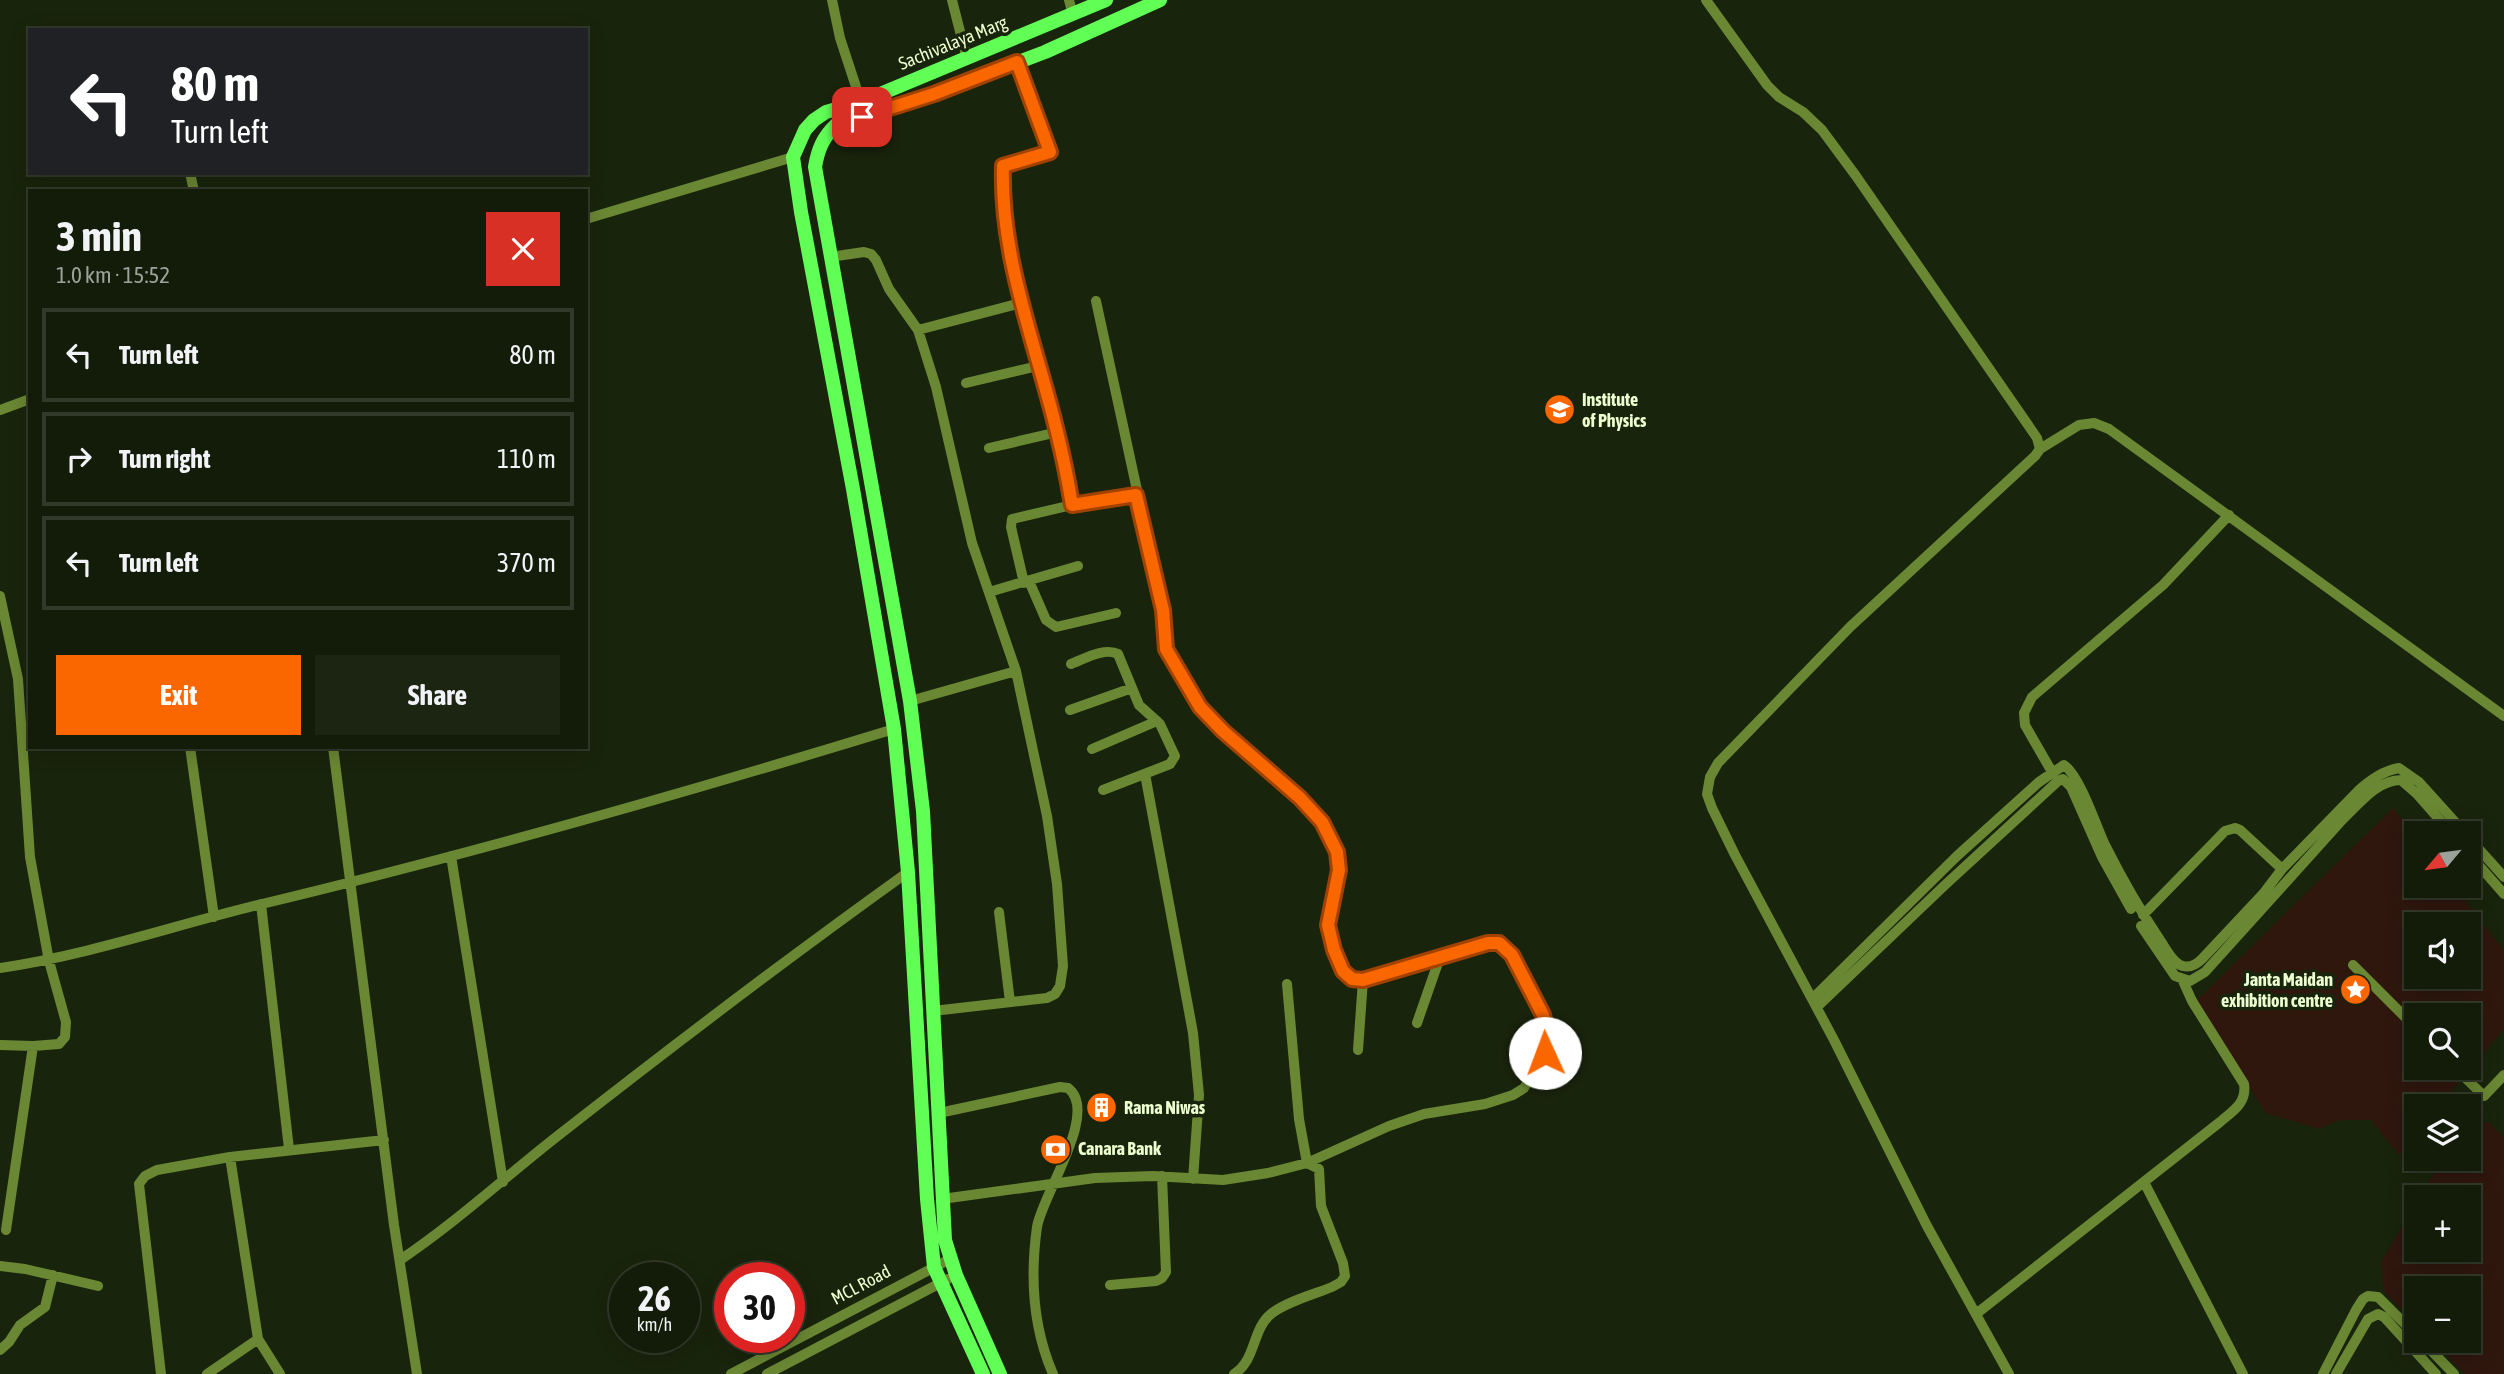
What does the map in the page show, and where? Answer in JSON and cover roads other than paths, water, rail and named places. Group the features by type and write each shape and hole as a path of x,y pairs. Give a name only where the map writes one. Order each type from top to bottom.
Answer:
{"main road":[{"name":"Sachivalaya Marg","path":"793,157 805,130 826,112 861,102 1106,0"},
{"path":"1000,1374 956,1275 945,1240 923,815 911,701 815,167 818,149 837,124 934,94 1054,47 1160,0"},
{"path":"1045,27 1054,47"},
{"path":"793,157 894,729 908,872 934,1267 983,1374"},
{"path":"903,817 923,815"}],"street":[{"path":"832,0 840,38 861,102"},
{"path":"952,0 967,59"},
{"path":"1069,0 1073,15"},
{"path":"1706,0 1767,85 1822,130 2037,438 2040,449"},
{"path":"1017,62 1050,152 1003,166 1002,192 1006,226 1021,303 1058,432 1072,505"},
{"path":"588,218 793,157"},
{"path":"830,257 864,252 871,254 889,289 918,330 936,387 972,542 1016,671 1047,816 1057,884 1063,966 1060,986 1055,994 1047,998 933,1011"},
{"path":"942,1199 1095,1178 1162,1176 1223,1180 1268,1173 1307,1163 1389,1126 1424,1114 1485,1104 1513,1095 1524,1087 1545,1053 1548,1032 1543,1015 1512,955 1499,943 1488,943 1363,980 1352,979 1343,971 1328,925 1339,870 1337,852 1322,822 1300,798 1223,731 1200,707 1166,649 1163,610 1096,301"},
{"path":"918,330 1021,303"},
{"path":"966,383 1038,366"},
{"path":"0,410 28,400"},
{"path":"2009,1374 1927,1226 1713,808 1707,794 1710,777 1718,763 1850,627 2040,449 2078,425 2094,423 2109,429 2504,716"},
{"path":"989,449 1058,432"},
{"path":"1116,613 1056,627 1046,620 1026,582 1011,527 1013,519 1072,505 1136,495"},
{"path":"2052,772 2025,725 2024,713 2032,697 2163,585 2229,515"},
{"path":"989,592 1078,566"},
{"path":"0,596 18,679 30,857 49,961 66,1023 65,1037 59,1044 0,1045"},
{"path":"1071,664 1114,651 1121,657 1139,705 1157,721 1172,748 1174,761 1102,790"},
{"path":"911,701 1016,671"},
{"path":"1070,710 1132,688"},
{"path":"1092,749 1157,721"},
{"path":"0,968 49,961 261,904 350,884 660,801 894,729"},
{"path":"190,749 214,917"},
{"path":"333,749 417,1374"},
{"path":"1815,1003 1958,856 2052,772 2064,765 2069,769 2104,844 2143,915 2180,966 2195,965 2263,894 2282,869 2360,789 2389,770 2399,768 2419,782 2454,821"},
{"path":"1145,774 1193,1033 1199,1095 1192,1178"},
{"path":"1815,1003 2057,781 2063,779 2071,787 2102,857 2140,924 2175,976 2183,981 2190,981 2205,972 2343,819 2382,785 2401,780 2441,821"},
{"path":"2143,915 2225,831 2231,829 2240,830 2282,869"},
{"path":"2482,852 2504,877"},
{"path":"451,856 503,1182"},
{"path":"2482,869 2504,894"},
{"path":"400,1260 441,1233 554,1139 804,946 908,872"},
{"path":"261,904 289,1149"},
{"path":"999,912 1010,1002"},
{"path":"1416,1023 1440,957"},
{"path":"2353,965 2404,1016"},
{"path":"1358,1050 1363,980"},
{"path":"1976,1314 2238,1106 2246,1094 2244,1084 2192,1001 2183,981"},
{"path":"1287,984 1299,1119 1307,1163"},
{"path":"6,1230 5,1206 33,1046"},
{"path":"2467,1080 2484,1097 2504,1075"},
{"path":"939,1113 1059,1087 1068,1088 1076,1098 1077,1123 1038,1224 1034,1298 1038,1327 1053,1374"},
{"path":"161,1374 139,1184 145,1175 157,1170 230,1157 384,1140"},
{"path":"230,1157 258,1339 280,1374"},
{"path":"1234,1374 1250,1357 1262,1326 1271,1313 1332,1287 1345,1276 1343,1263 1321,1206 1319,1169 1307,1163"},
{"path":"1110,1285 1156,1281 1166,1272 1162,1176"},
{"path":"2144,1182 2243,1374"},
{"name":"MCL Road","path":"731,1374 950,1259"},
{"path":"0,1266 98,1286"},
{"path":"0,1350 20,1325 45,1307 53,1275"},
{"name":"MCL Road","path":"767,1374 956,1275"},
{"path":"2323,1374 2363,1299 2368,1296 2378,1297 2404,1323"},
{"path":"2336,1374 2368,1319 2378,1314 2384,1317 2436,1374"},
{"path":"207,1374 258,1339"},
{"path":"2434,1353 2454,1374"}],"place":[{"name":"Institute of Physics","path":"1559,410"},
{"name":"Janta Maidan exhibition centre","path":"2356,990"},
{"name":"Rama Niwas","path":"1101,1108"},
{"name":"Canara Bank","path":"1055,1149"}]}
